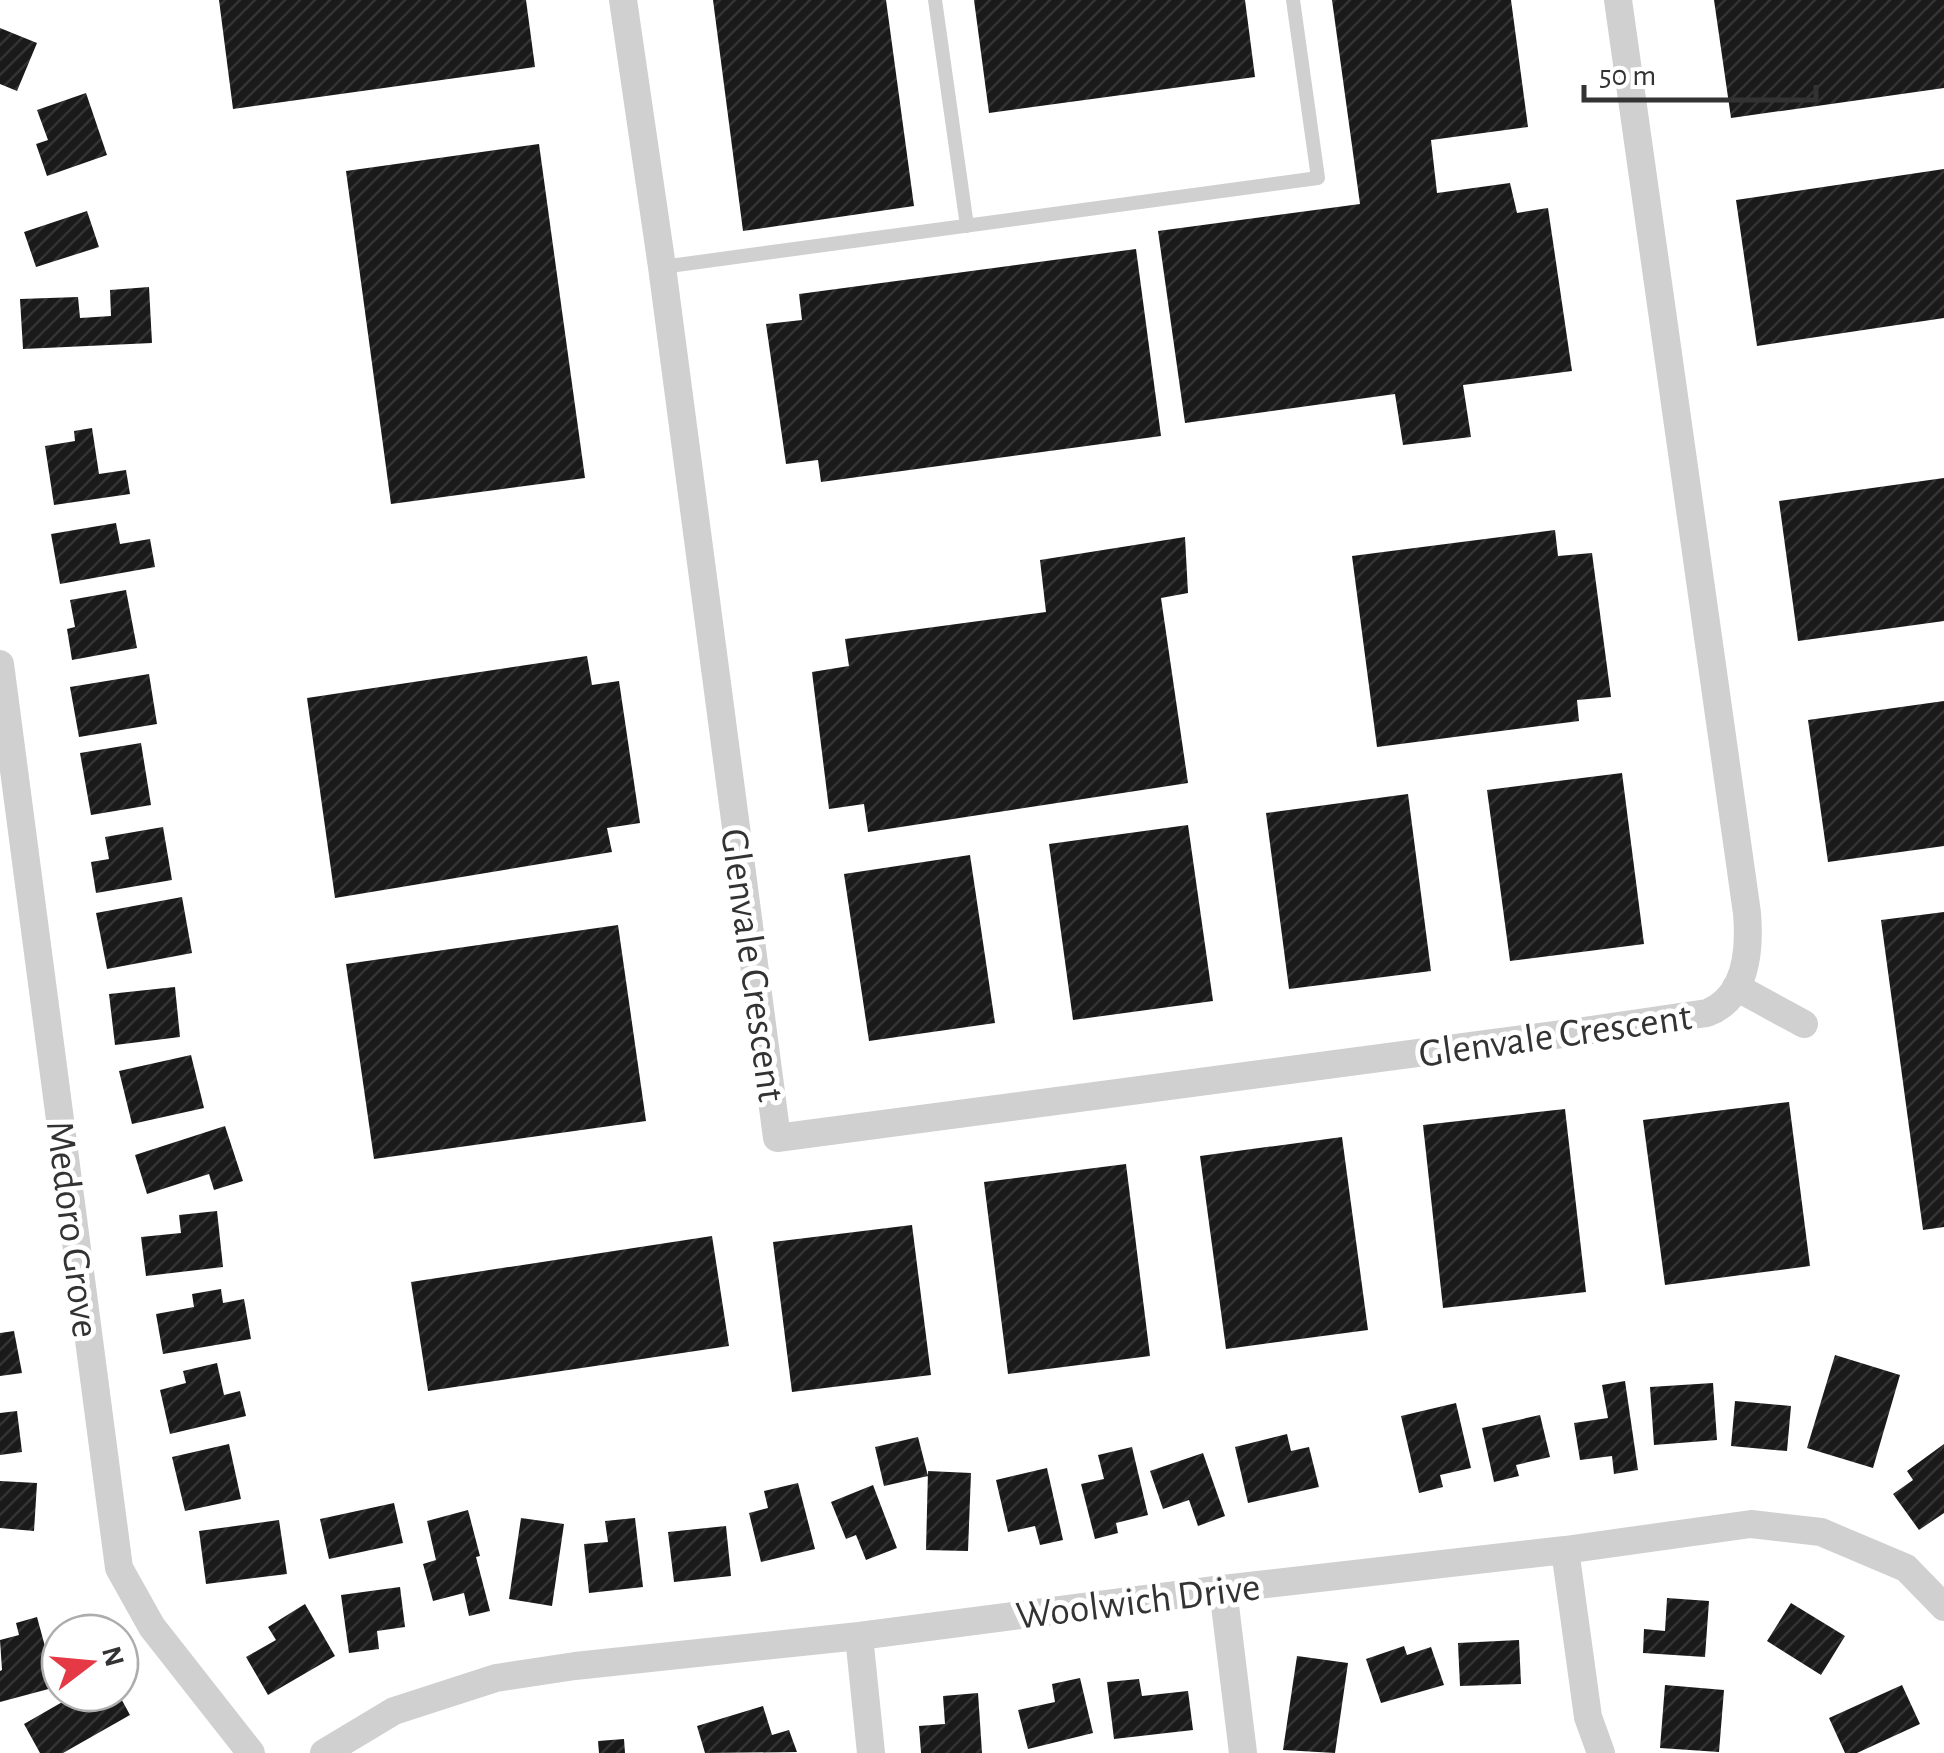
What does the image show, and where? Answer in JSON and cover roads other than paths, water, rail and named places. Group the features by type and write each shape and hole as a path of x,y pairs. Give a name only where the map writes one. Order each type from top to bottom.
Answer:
{"street":[{"name":"Glenvale Crescent","path":"623,0 777,1138 1694,1016 1720,1008 1736,987 1748,955 1747,912 1618,0"},
{"name":"Medoro Grove","path":"0,664 118,1568 152,1627 251,1753"},
{"name":"Glenvale Crescent","path":"1736,987 1804,1024"},
{"name":"Woolwich Drive","path":"324,1753 394,1712 496,1678 1564,1550 1751,1524 1821,1532 1906,1568 1944,1607"},
{"path":"1564,1550 1588,1717 1600,1753"},
{"path":"1222,1589 1244,1753"},
{"path":"860,1636 871,1753"}],"lane":[{"path":"935,0 966,226"},
{"path":"662,267 1318,178 1293,0"}]}
